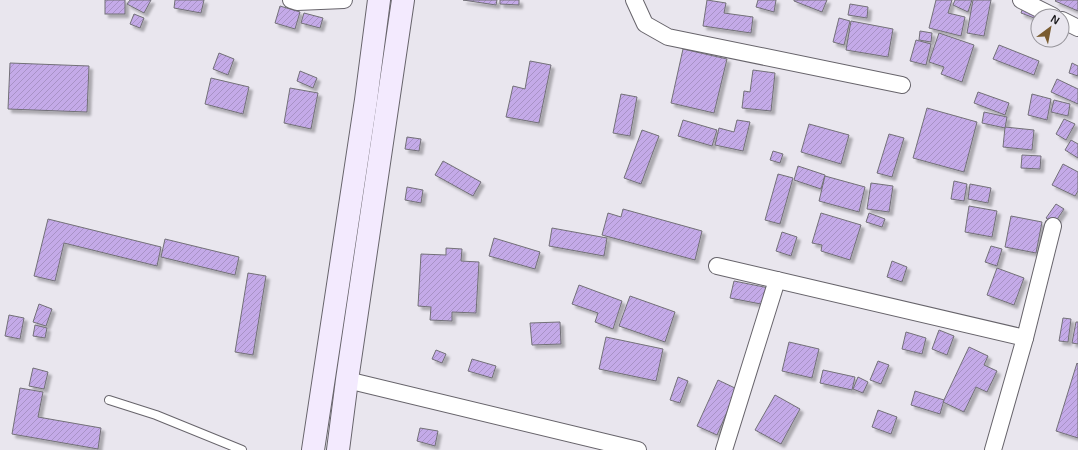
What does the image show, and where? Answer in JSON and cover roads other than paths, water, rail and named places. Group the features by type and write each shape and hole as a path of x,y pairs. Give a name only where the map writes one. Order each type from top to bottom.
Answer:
{"street":[{"path":"291,0 297,2 344,0"},
{"path":"313,450 366,100 379,0"},
{"path":"338,450 403,0"},
{"path":"634,0 645,24 668,37 902,85"},
{"path":"1021,0 1037,8"},
{"path":"993,450 1025,338 1054,226"},
{"path":"717,266 1025,338"},
{"path":"724,450 777,280"},
{"path":"347,380 638,450"}],"lane":[{"path":"109,400 156,415 242,450"}]}
